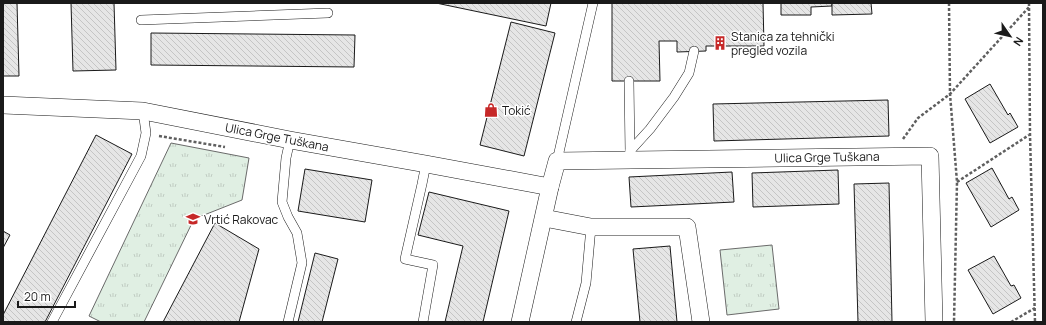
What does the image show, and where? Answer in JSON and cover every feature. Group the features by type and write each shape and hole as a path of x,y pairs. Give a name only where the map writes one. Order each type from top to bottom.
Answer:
{"street":[{"name":"Ulica Grge Tuškana","path":"3,104 143,111 550,188"},
{"name":"Ulica Grge Tuškana","path":"558,161 630,155 930,156 934,322"},
{"path":"520,322 550,188 558,161"},
{"path":"544,218 591,227 687,227 701,322"}],"lane":[{"path":"558,161 593,3"},
{"path":"141,20 328,13"},
{"path":"630,155 674,97 689,73 694,51"},
{"path":"629,81 630,155"},
{"path":"52,322 141,156 146,133 143,111"},
{"path":"288,322 302,263 297,233 282,202 286,158 290,140"},
{"path":"423,322 433,265 405,259 426,164"},
{"path":"576,322 586,283 591,227"}],"path":[{"path":"949,3 950,94 958,182 954,322"},
{"path":"890,156 918,118 950,94 1030,4"},
{"path":"1030,4 1030,135 1035,322"},
{"path":"958,182 1030,135"},
{"path":"1011,322 1035,308"}],"green space":[{"path":"171,143 249,158 242,200 194,219 144,322 101,322 89,316"},
{"path":"772,245 779,309 727,315 720,250"}],"building":[{"path":"3,3 17,3 19,76 3,76"},
{"path":"71,3 114,3 116,70 73,71"},
{"path":"436,3 551,3 546,26"},
{"name":"Stanica za tehnički pregled vozila","path":"612,3 763,3 764,46 706,46 706,51 677,52 677,41 659,41 660,81 612,81"},
{"path":"781,3 832,3 832,6 811,7 811,15 781,15"},
{"path":"832,3 871,3 872,14 832,15"},
{"path":"511,22 555,33 524,156 480,145"},
{"path":"151,33 355,35 354,67 151,65"},
{"path":"990,84 1008,115 1010,113 1018,127 990,143 965,99"},
{"path":"888,100 889,136 714,141 713,104"},
{"path":"96,135 132,154 45,322 3,322 3,315"},
{"path":"992,168 1009,199 1012,197 1019,210 991,227 966,183"},
{"path":"305,169 372,180 365,222 298,211"},
{"path":"838,170 839,204 753,207 752,173"},
{"path":"732,172 734,202 631,207 629,177"},
{"path":"889,183 892,322 858,322 854,184"},
{"path":"429,192 509,211 483,322 445,322 463,246 418,235"},
{"path":"215,223 259,249 239,322 163,322"},
{"path":"3,231 10,235 3,248"},
{"path":"670,246 677,322 640,322 633,249"},
{"path":"315,253 338,259 322,322 298,322"},
{"path":"994,256 1011,286 1014,285 1021,298 993,314 968,270"}],"place":[{"name":"Stanica za tehnički pregled vozila","path":"720,43"},
{"name":"Tokić","path":"491,110"},
{"name":"Vrtić Rakovac","path":"193,219"}]}
